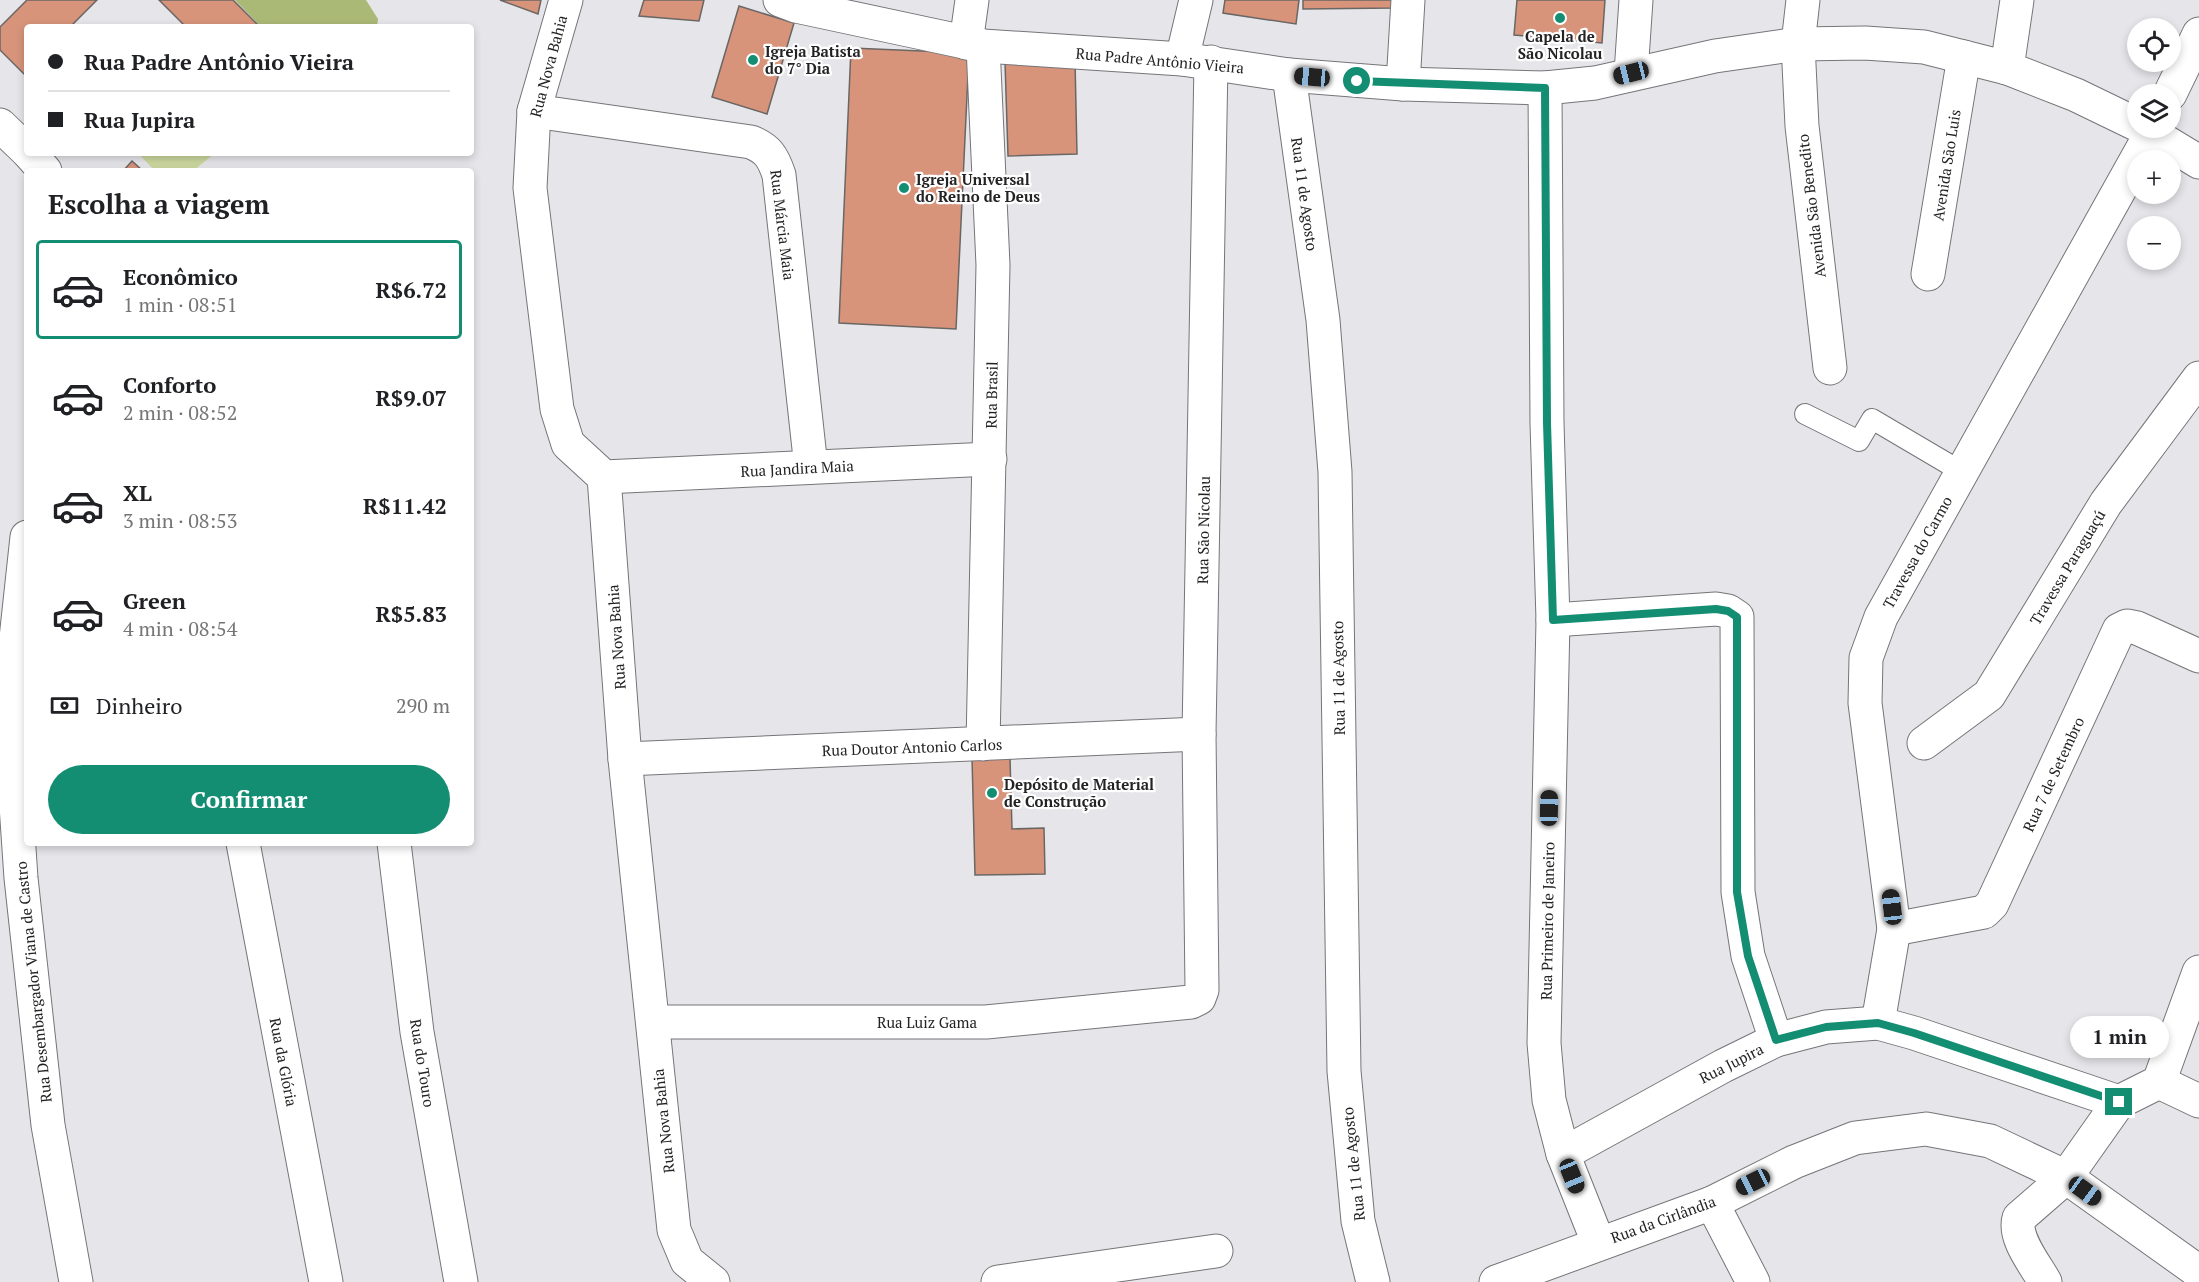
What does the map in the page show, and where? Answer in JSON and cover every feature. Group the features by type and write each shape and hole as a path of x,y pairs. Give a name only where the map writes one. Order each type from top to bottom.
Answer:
{"street":[{"name":"Rua Nova Bahia","path":"566,0 534,111 530,188 557,409 568,444 604,477 625,759 674,1230 687,1261 713,1282"},
{"name":"Rua Brasil","path":"972,0 993,265 983,744"},
{"name":"Rua São Nicolau","path":"1196,0 1202,990 1199,998"},
{"path":"1403,84 1408,0"},
{"path":"1631,73 1636,0"},
{"name":"Avenida São Benedito","path":"1803,0 1798,44 1802,126 1830,368"},
{"path":"2007,68 2018,0"},
{"name":"Rua Padre Antônio Vieira","path":"791,2 974,44 1196,60 1289,75 1403,84 1545,88 1594,82 1716,56 1798,44 1865,43 1924,47 2007,68 2076,94 2127,118"},
{"path":"2175,84 2199,34"},
{"name":"Avenida São Luis","path":"1928,273 1964,57"},
{"name":"Rua 11 de Agosto","path":"1289,75 1323,320 1335,472 1344,1071 1358,1221 1373,1282"},
{"name":"Rua Primeiro de Janeiro","path":"1545,88 1547,423 1553,620 1544,1043 1549,1100 1563,1154 1598,1242"},
{"name":"Rua Márcia Maia","path":"534,111 751,142 766,148 779,175 812,467"},
{"path":"0,125 24,148"},
{"name":"Travessa do Carmo","path":"1878,1023 1894,929 1865,704 1866,658 1881,617 1962,472 2142,138"},
{"name":"Rua Padre Antônio Vieira","path":"2162,138 2199,162"},
{"path":"32,156 42,168"},
{"name":"Travessa Paraguaçú","path":"1924,743 1989,695 2106,503 2199,378"},
{"name":"Rua Jandira Maia","path":"604,477 990,459"},
{"name":"Rua Desembargador Viana de Castro","path":"24,560 5,704 48,1125 76,1282"},
{"path":"1553,620 1716,609 1728,611 1737,617 1737,892 1748,956 1776,1040"},
{"name":"Rua 7 de Setembro","path":"1894,929 1984,912 1992,904 2119,630 2127,626 2137,628 2199,656"},
{"name":"Rua Doutor Antonio Carlos","path":"625,759 1199,734"},
{"name":"Rua da Glória","path":"244,846 326,1282"},
{"name":"Rua do Touro","path":"394,846 417,1032 461,1282"},
{"path":"2045,1282 2019,1235 2016,1225 2024,1211 2066,1177 2119,1102 2159,1082 2199,972"},
{"name":"Rua Luiz Gama","path":"653,1022 986,1022 1191,1002 1199,998"},
{"name":"Rua Jupira","path":"1563,1154 1723,1066 1776,1040 1826,1027 1878,1023 2119,1102"},
{"path":"2159,1082 2199,1101"},
{"name":"Rua da Cirlândia","path":"1496,1282 1598,1242 1712,1203 1794,1162 1855,1138 1926,1129 1990,1141 2066,1177 2199,1272"},
{"path":"1712,1203 1753,1282"},
{"path":"998,1282 1216,1251"}],"lane":[{"path":"1805,414 1859,441 1872,419 1962,472"}],"green space":[{"path":"235,0 366,0 378,19 377,24 258,24"},
{"path":"141,156 211,156 197,168 152,168"}],"building":[{"path":"27,0 97,0 73,24 24,24 24,74 0,50 0,27"},
{"path":"159,0 233,0 257,24 183,24"},
{"path":"500,0 541,0 538,14"},
{"path":"644,0 704,0 699,21 639,16"},
{"path":"1225,0 1299,0 1296,24 1223,13"},
{"path":"1303,0 1393,0 1393,8 1303,9"},
{"name":"Capela de São Nicolau","path":"1517,0 1605,0 1602,43 1514,35"},
{"name":"Igreja Batista do 7° Dia","path":"739,6 794,23 767,114 712,97"},
{"name":"Igreja Universal do Reino de Deus","path":"851,48 969,53 956,329 839,323"},
{"path":"1075,60 1077,154 1008,156 1005,62"},
{"path":"132,161 140,168 126,168"},
{"name":"Depósito de Material de Construção","path":"972,758 1010,758 1012,829 1044,828 1045,874 975,875"}],"place":[{"name":"Capela de São Nicolau","path":"1560,18"},
{"name":"Igreja Batista do 7° Dia","path":"753,60"},
{"name":"Igreja Universal do Reino de Deus","path":"904,188"},
{"name":"Depósito de Material de Construção","path":"992,793"}],"route":[{"path":"1357,81 1545,88 1547,423 1553,620 1716,609 1728,611 1737,617 1739,626 1737,892 1748,956 1776,1040 1826,1027 1878,1023 2119,1102"}]}
